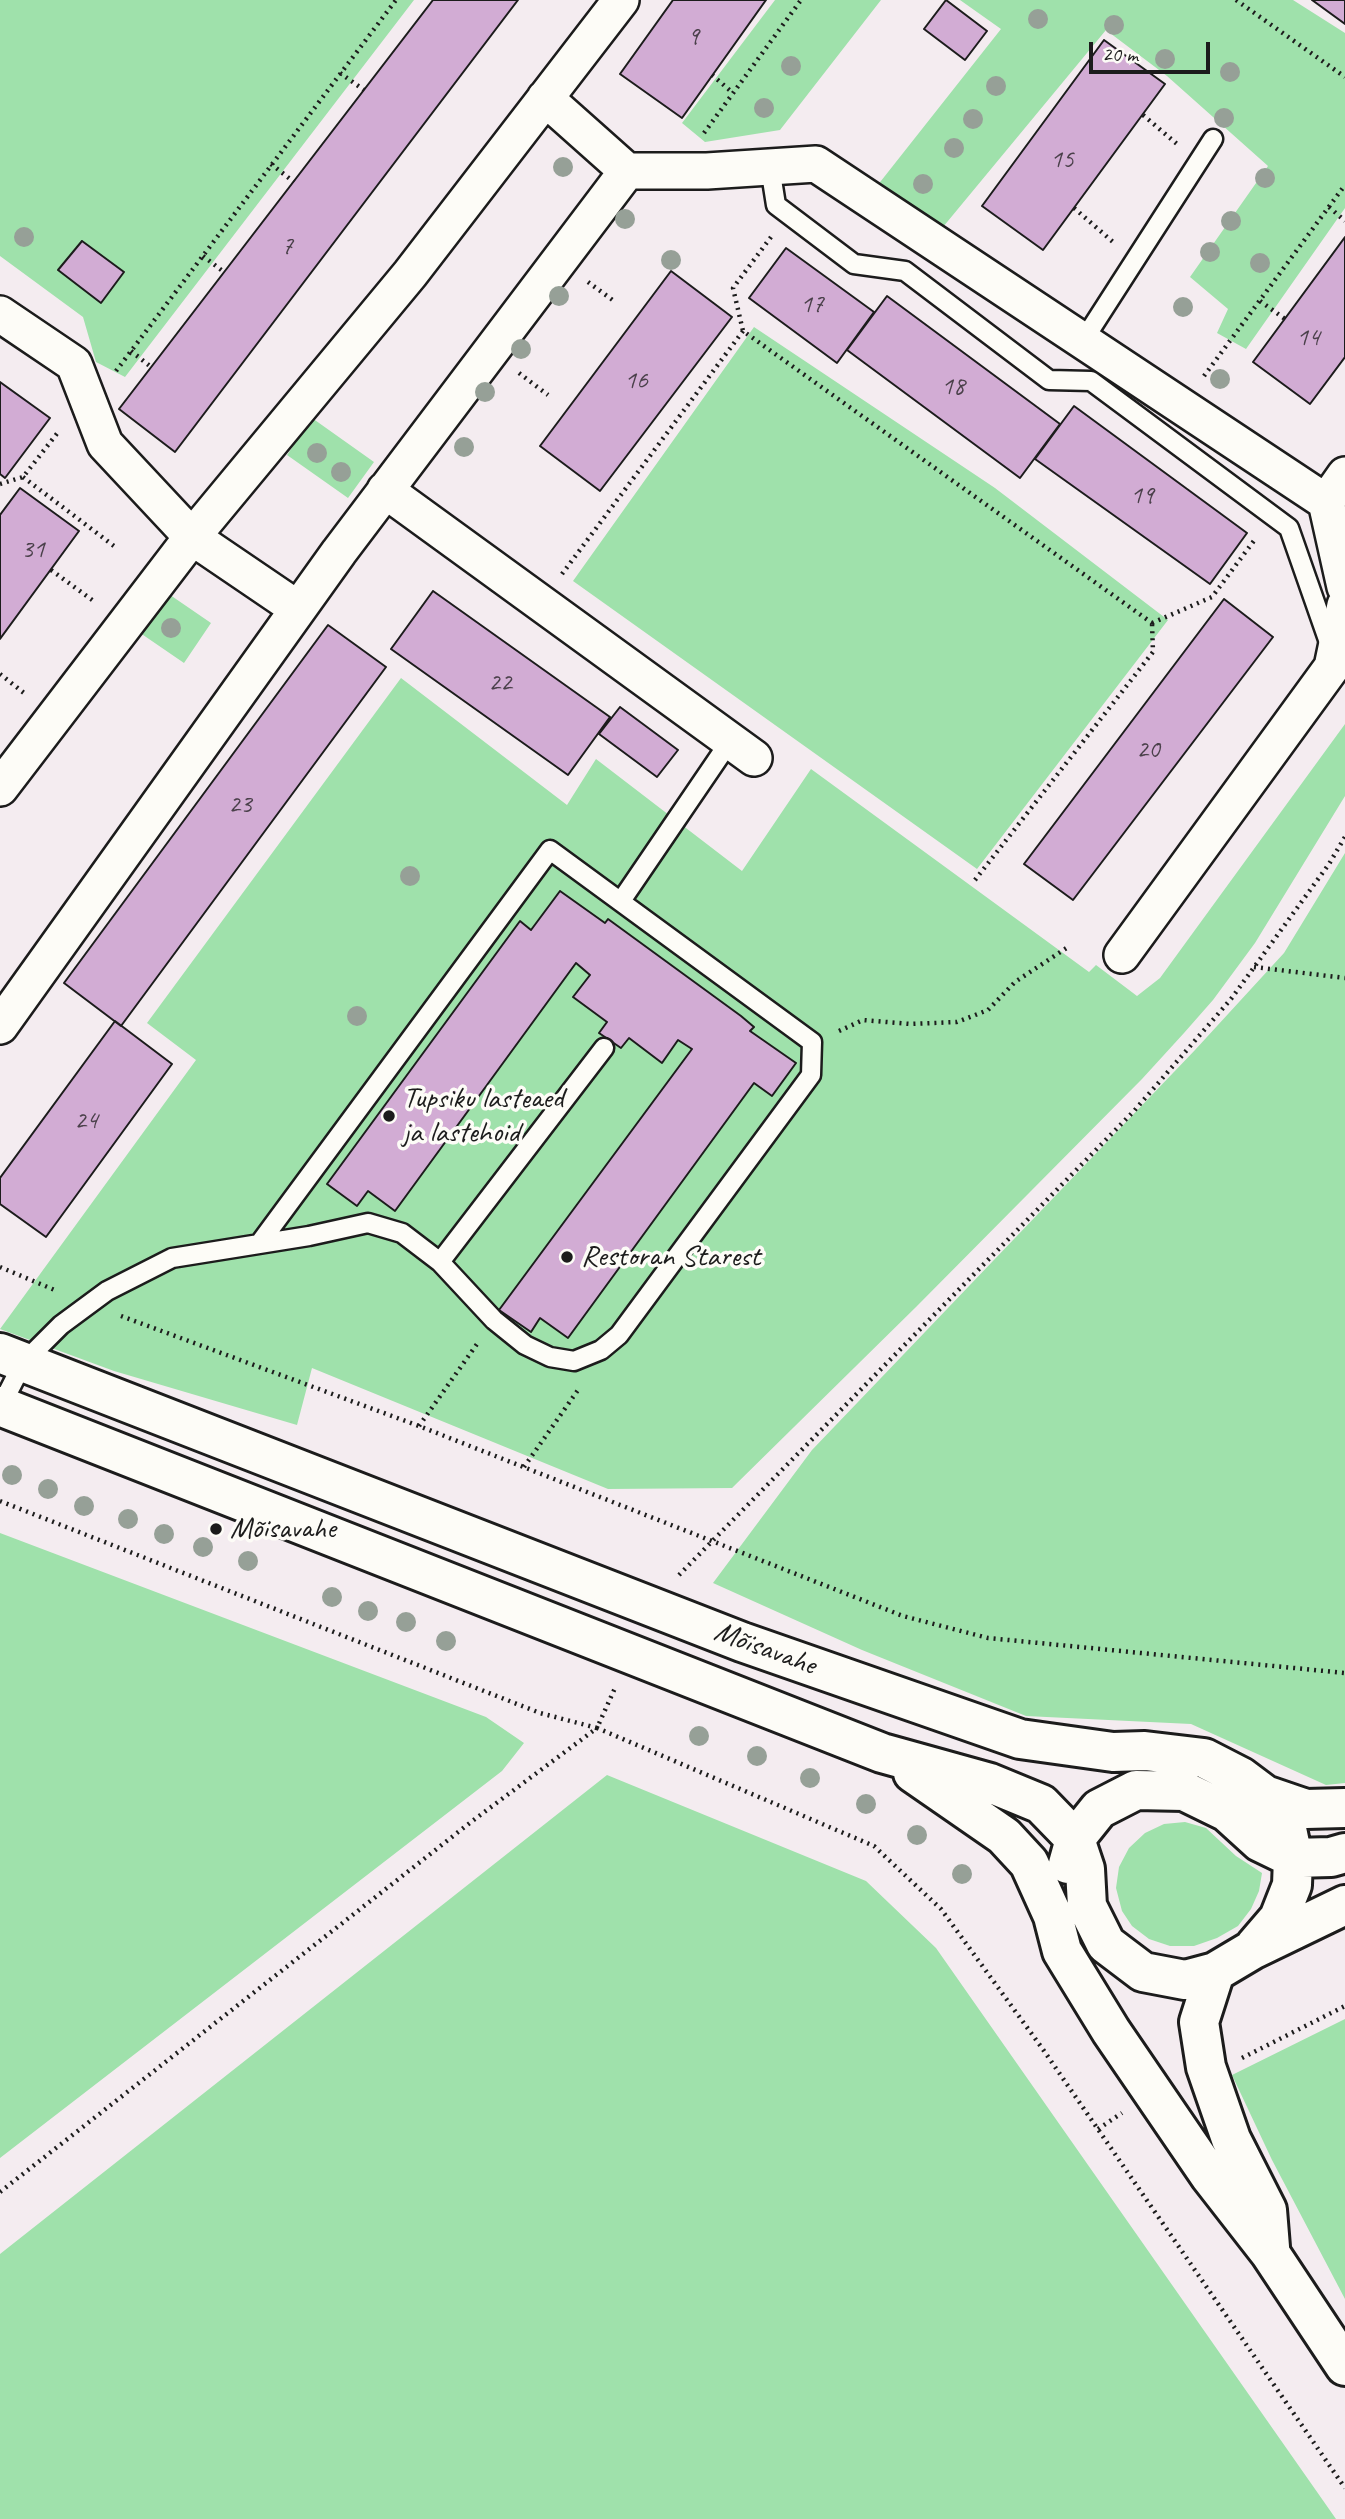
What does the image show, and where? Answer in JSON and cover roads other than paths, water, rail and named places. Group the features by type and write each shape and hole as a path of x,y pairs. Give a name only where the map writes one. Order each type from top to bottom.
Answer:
{"street":[{"path":"0,788 192,537 410,274 545,98 612,5"},
{"path":"545,98 627,171 816,164 1181,406 1336,489 1345,587"},
{"path":"0,1026 385,490 627,171"},
{"path":"0,314 74,364 105,444 192,537 298,609"},
{"path":"385,490 742,749"},
{"path":"1122,955 1332,667 1345,605"},
{"name":"Mõisavahe","path":"11,1358 704,1628 1020,1739 1113,1752 1145,1751 1204,1758 1241,1777 1265,1795 1286,1824 1293,1858 1292,1885 1279,1918 1252,1950"},
{"name":"Mõisavahe","path":"1,1406 882,1753 990,1783 1041,1804 1075,1839 1085,1870 1087,1906 1106,1944 1143,1972 1185,1980 1214,1972 1252,1950 1345,1905"},
{"path":"882,1753 1003,1836 1029,1863 1052,1916 1062,1951 1111,2031 1210,2176 1270,2253 1345,2366"},
{"path":"1052,1916 1075,1839 1099,1809 1136,1790 1184,1791 1227,1812 1260,1842 1293,1858 1331,1857 1345,1853"},
{"name":"Mõisavahe","path":"1265,1795 1306,1809 1345,1808"},
{"path":"1214,1972 1199,2022 1206,2067 1231,2139 1267,2210 1270,2253"}],"lane":[{"path":"1083,341 1213,139"},
{"path":"770,167 776,205 854,264 905,271 1049,380 1091,381 1290,527 1334,658"},
{"path":"621,901 742,749"},
{"path":"1,1406 11,1358 107,1291 172,1258 258,1244 369,1223 402,1233 440,1262 494,1320 525,1345 550,1357 573,1361 601,1350 619,1335 811,1075 812,1042 550,850 258,1244"},
{"path":"440,1262 604,1048"}],"place":[{"name":"Tupsiku lasteaed ja lastehoid","path":"389,1116"},
{"name":"Restoran Starest","path":"567,1257"},
{"name":"Mõisavahe","path":"216,1529"}]}
